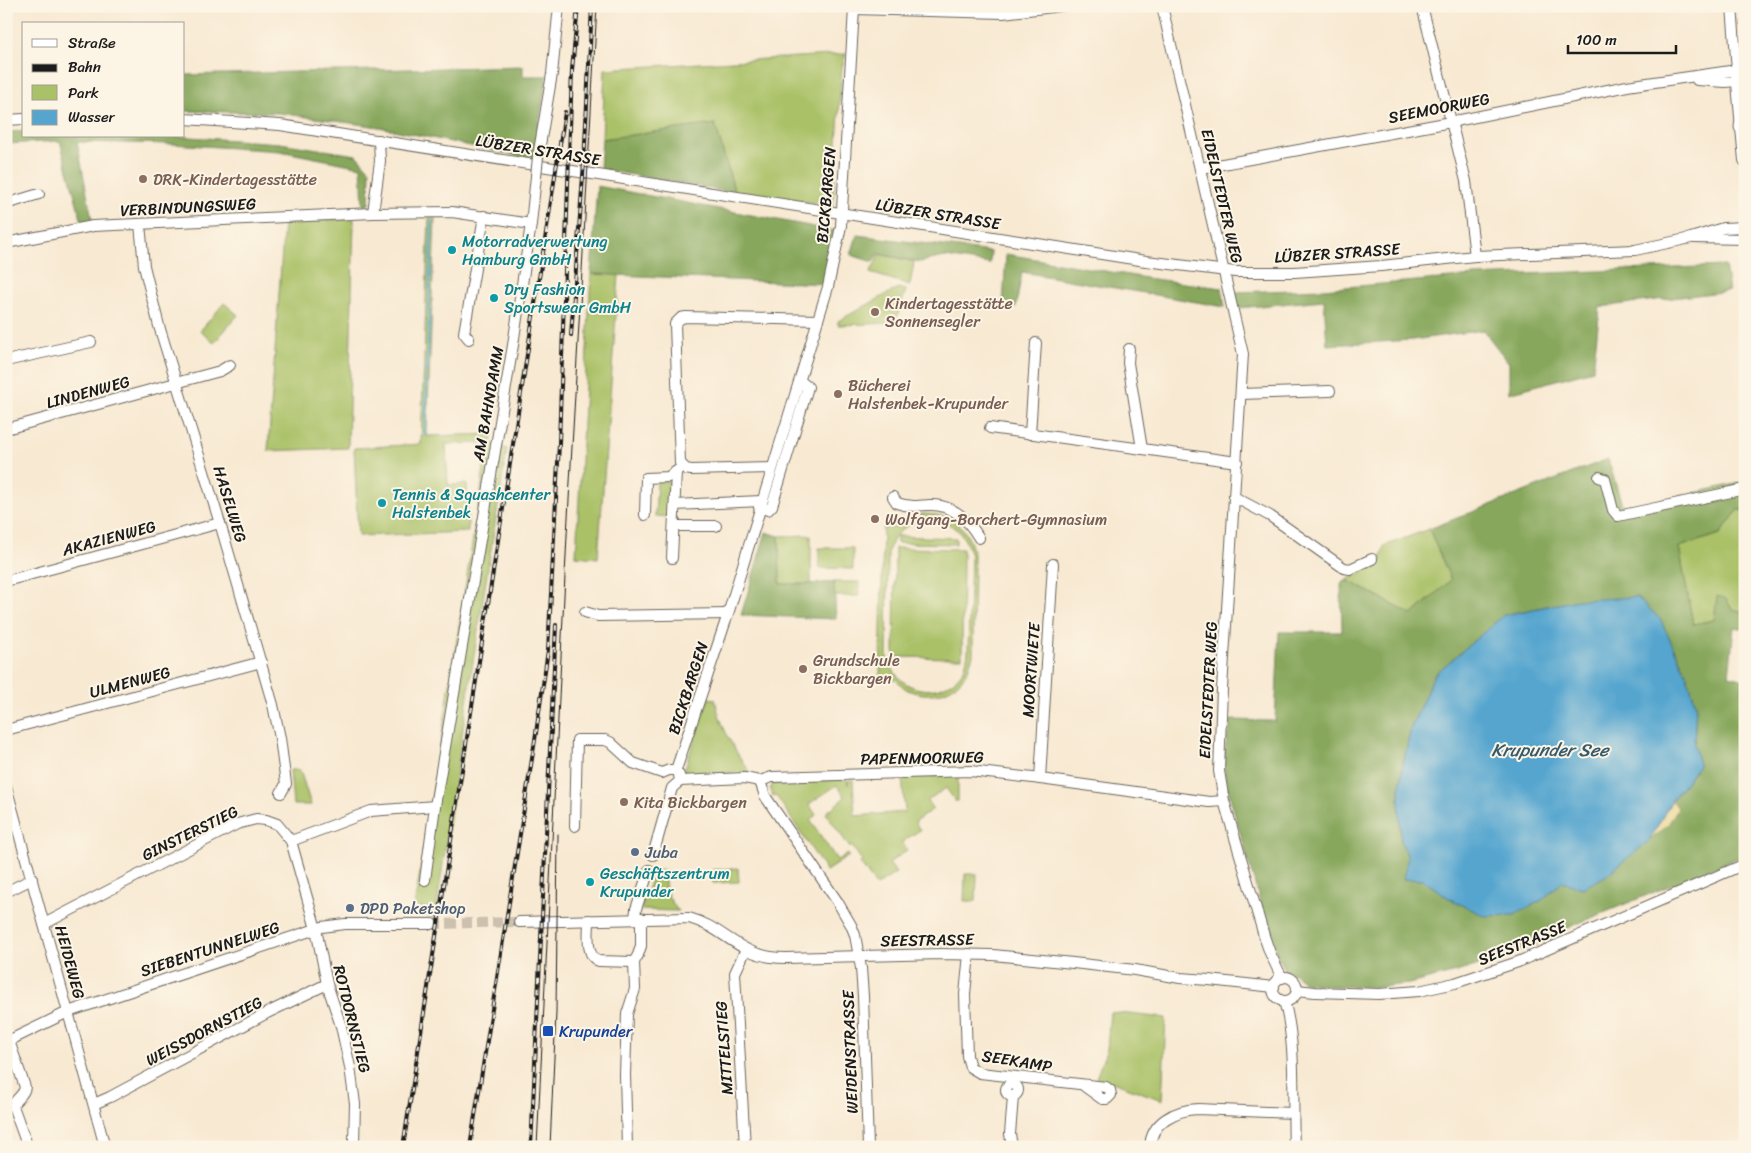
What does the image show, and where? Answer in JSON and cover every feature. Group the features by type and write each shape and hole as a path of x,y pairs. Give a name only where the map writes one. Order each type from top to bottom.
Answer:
{"highway":[{"path":"1742,127 1745,108"}],"main road":[{"path":"1741,75 1745,160"}],"street":[{"name":"AM BAHNDAMM","path":"425,880 435,806 513,345 531,224 538,157 552,74 559,6"},
{"path":"854,8 1003,13 1061,6"},
{"name":"EIDELSTEDTER WEG","path":"1162,6 1243,354 1219,759 1220,780 1224,801 1270,953 1282,978"},
{"path":"1422,6 1468,191 1475,256"},
{"path":"1732,6 1741,75"},
{"name":"BICKBARGEN","path":"676,770 728,614 760,504 800,382 828,287 842,226 854,8"},
{"name":"SEEMOORWEG","path":"1201,168 1451,122 1627,86 1683,78 1725,82 1741,75"},
{"name":"LÜBZER STRASSE","path":"185,119 280,125 1162,264 1223,271 1295,272 1372,267 1475,256 1635,250 1691,238 1723,228 1745,227"},
{"path":"6,120 22,120"},
{"path":"373,213 380,161 379,140"},
{"path":"6,204 39,194"},
{"name":"VERBINDUNGSWEG","path":"6,243 94,226 373,213 452,212 531,224"},
{"path":"469,339 464,332 484,216"},
{"name":"HASELWEG","path":"140,224 144,266 159,326 261,662 280,738 286,784 282,793"},
{"name":"LÜBZER STRASSE","path":"1691,238 1707,240 1745,239"},
{"path":"672,558 674,505 679,469 674,329 678,321 686,318 818,320"},
{"path":"6,361 91,342"},
{"path":"1030,434 1036,343"},
{"path":"1128,349 1128,363 1142,449"},
{"name":"LINDENWEG","path":"6,429 220,371 230,365"},
{"name":"BICKBARGEN","path":"760,504 768,510 772,506 808,387 800,382"},
{"path":"1241,394 1330,392"},
{"path":"990,428 1237,462"},
{"path":"645,515 646,478 668,477 679,469 772,468"},
{"path":"1599,477 1605,478 1613,510 1618,516 1745,489"},
{"path":"893,497 897,503 906,506 932,505 950,508 965,517 979,538"},
{"path":"1234,497 1270,516 1344,568 1350,569 1372,559"},
{"path":"674,505 760,504"},
{"name":"AKAZIENWEG","path":"6,581 220,523"},
{"path":"674,526 716,526"},
{"name":"MOORTWIETE","path":"1040,778 1053,564"},
{"path":"585,612 598,616 728,614"},
{"name":"ULMENWEG","path":"6,730 261,662"},
{"path":"575,826 578,740 604,740 610,742 633,763 662,773 676,770 680,777 680,781 672,788 653,855"},
{"name":"PAPENMOORWEG","path":"680,781 744,778 760,781 772,777 959,770 1040,778 1209,802 1224,801"},
{"name":"WEIDENSTRASSE","path":"760,781 765,796 847,916 855,935 863,996 868,1147"},
{"name":"HEIDEWEG","path":"6,786 105,1147"},
{"path":"291,841 331,825 378,810 435,806"},
{"name":"GINSTERSTIEG","path":"44,924 237,824 247,820 266,820 277,824 291,841 316,929"},
{"name":"SEESTRASSE","path":"1297,990 1324,993 1379,994 1419,991 1455,983 1518,962 1745,864"},
{"path":"627,1147 626,1024 627,1014 635,990 634,962 641,946 636,909 648,870"},
{"path":"6,892 32,879"},
{"name":"SEESTRASSE","path":"519,922 684,918 700,921 711,926 746,950 757,954 783,958 969,954 1073,963 1135,970 1180,978 1274,987"},
{"path":"589,920 590,954 594,960 634,962"},
{"name":"SIEBENTUNNELWEG","path":"8,1042 68,1012 316,929 339,924 432,924"},
{"name":"ROTDORNSTIEG","path":"316,929 327,984 341,1026 350,1067 355,1104 354,1143 352,1147"},
{"name":"MITTELSTIEG","path":"746,950 735,973 746,1147"},
{"name":"SEEKAMP","path":"969,954 966,994 968,1062 970,1067 975,1071 1014,1081 1084,1086"},
{"path":"1284,1001 1293,998 1297,990 1297,986 1291,978 1278,980 1274,987 1276,996 1284,1001 1289,1023 1294,1147"},
{"name":"WEISSDORNSTIEG","path":"94,1104 267,1013 327,984"},
{"path":"8,1042 25,1087 13,1106 26,1142"},
{"path":"1012,1147 1010,1134 1013,1097 1019,1090 1014,1081"},
{"path":"1150,1147 1158,1126 1170,1116 1183,1110 1292,1113"}],"green space":[{"path":"846,54 842,67 833,205 735,193 715,124 602,139 605,69"},
{"path":"523,66 523,76 547,76 533,159 379,127 279,113 185,111 185,75"},
{"path":"715,124 735,193 600,169 602,139"},
{"path":"22,131 22,138 185,137 280,143 356,155 370,170 369,204 363,206 361,167 280,151 172,144 77,142 93,224 83,226 60,141 6,144 6,132"},
{"path":"597,186 836,231 825,284 591,274"},
{"path":"429,217 435,217 427,436 493,434 490,443 507,449 435,918 428,917 424,908 415,906 416,895 488,443 446,444 448,485 467,484 468,532 358,536 354,448 421,444"},
{"path":"354,219 348,448 268,451 284,222"},
{"path":"857,235 991,252 990,264 945,257 920,262 878,254 873,262 851,255"},
{"path":"880,254 914,262 910,285 870,273"},
{"path":"1006,254 1146,278 1222,288 1225,307 1022,272 1016,307 1003,305"},
{"path":"1725,266 1729,291 1600,307 1593,370 1509,393 1509,363 1483,330 1413,340 1327,345 1324,300 1238,308 1235,292 1323,289 1474,276"},
{"path":"591,274 619,275 598,558 576,556"},
{"path":"898,288 906,290 895,323 838,325 838,321"},
{"path":"224,303 238,315 214,343 200,331"},
{"path":"1608,459 1623,508 1745,482 1745,510 1738,510 1720,534 1679,547 1693,624 1714,620 1717,596 1725,598 1732,609 1745,612 1745,629 1734,627 1729,676 1745,680 1745,855 1574,925 1537,944 1499,959 1456,972 1409,984 1379,987 1328,986 1303,982 1297,975 1284,970 1270,937 1226,783 1224,754 1231,720 1275,721 1279,632 1342,632 1341,584 1347,580 1412,615 1451,580 1429,529","holes":["1578,600 1675,649 1686,673 1696,705 1694,744 1699,765 1672,800 1649,841 1583,888 1562,882 1542,900 1514,915 1450,899 1423,880 1404,879 1408,857 1401,841 1399,799 1402,770 1411,728 1434,675 1504,615"]},
{"path":"657,481 672,481 671,517 655,516"},
{"path":"1738,510 1745,510 1745,612 1732,609 1725,598 1714,620 1693,624 1679,547 1720,534"},
{"path":"922,514 942,516 950,519 957,523 967,536 974,554 973,655 968,670 957,684 950,689 934,694 916,693 906,689 896,680 880,679 883,528 897,527 910,518","holes":["928,519 951,525 961,534 971,556 968,653 964,669 951,683 943,687 924,690 915,688 899,678 887,658 888,551 895,538 903,529"]},
{"path":"1429,529 1451,580 1412,615 1347,580 1381,560 1384,546"},
{"path":"766,532 779,536 780,584 834,582 836,619 741,615"},
{"path":"811,535 811,584 780,584 779,536"},
{"path":"897,536 956,538 956,544 897,543"},
{"path":"819,548 853,548 853,569 819,568"},
{"path":"895,548 963,549 962,658 894,657"},
{"path":"834,582 859,582 859,596 833,596"},
{"path":"708,698 715,699 720,719 728,737 750,772 707,774 703,777 685,776 683,774"},
{"path":"290,770 300,770 311,805 293,805"},
{"path":"958,775 958,801 955,801 946,788 927,801 933,809 915,822 920,830 902,842 907,850 889,863 896,873 876,886 860,863 862,861 852,846 850,848 826,813 845,797 837,785 809,804 816,815 810,820 837,860 848,854 849,856 826,871 777,797 772,795 770,789 773,784 778,783 847,779 848,785 849,780 853,780 855,816 905,812 902,777"},
{"path":"738,868 739,882 713,883 712,870"},
{"path":"654,870 665,871 667,892 678,911 642,910 641,908"},
{"path":"965,874 977,874 976,901 964,901"},
{"path":"1110,1012 1166,1018 1162,1100 1107,1080 1096,1078 1107,1049"}],"sand":[{"path":"1672,800 1678,808 1669,823 1649,841"}],"water":[{"name":"Krupunder See","path":"1637,597 1660,619 1686,673 1696,705 1694,744 1699,765 1672,800 1649,841 1604,877 1583,888 1562,882 1542,900 1514,915 1485,916 1450,899 1423,880 1403,879 1408,857 1401,841 1399,799 1402,770 1411,728 1434,675 1504,615 1578,600"}],"waterway":[{"path":"425,436 432,221"}],"tunnel":[{"path":"432,924 519,922"}],"tram line":[{"path":"537,1147 567,535 597,6"},
{"path":"550,1147 556,1013 558,834"}],"railway":[{"path":"470,1147 548,650 559,443 572,70 578,6"},
{"path":"571,335 584,163 592,6"},
{"path":"403,1147 565,112"},
{"path":"531,1147 556,625"}],"place":[{"name":"DRK-Kindertagesstätte","path":"143,179"},
{"name":"Motorradverwertung Hamburg GmbH","path":"452,250"},
{"name":"Dry Fashion Sportswear GmbH","path":"494,298"},
{"name":"Kindertagesstätte Sonnensegler","path":"875,312"},
{"name":"Bücherei Halstenbek-Krupunder","path":"838,394"},
{"name":"Tennis & Squashcenter Halstenbek","path":"382,503"},
{"name":"Wolfgang-Borchert-Gymnasium","path":"875,519"},
{"name":"Grundschule Bickbargen","path":"803,669"},
{"name":"Kita Bickbargen","path":"624,802"},
{"name":"Juba","path":"635,852"},
{"name":"Geschäftszentrum Krupunder","path":"590,882"},
{"name":"DPD Paketshop","path":"350,908"},
{"name":"Krupunder","path":"548,1031"}]}
